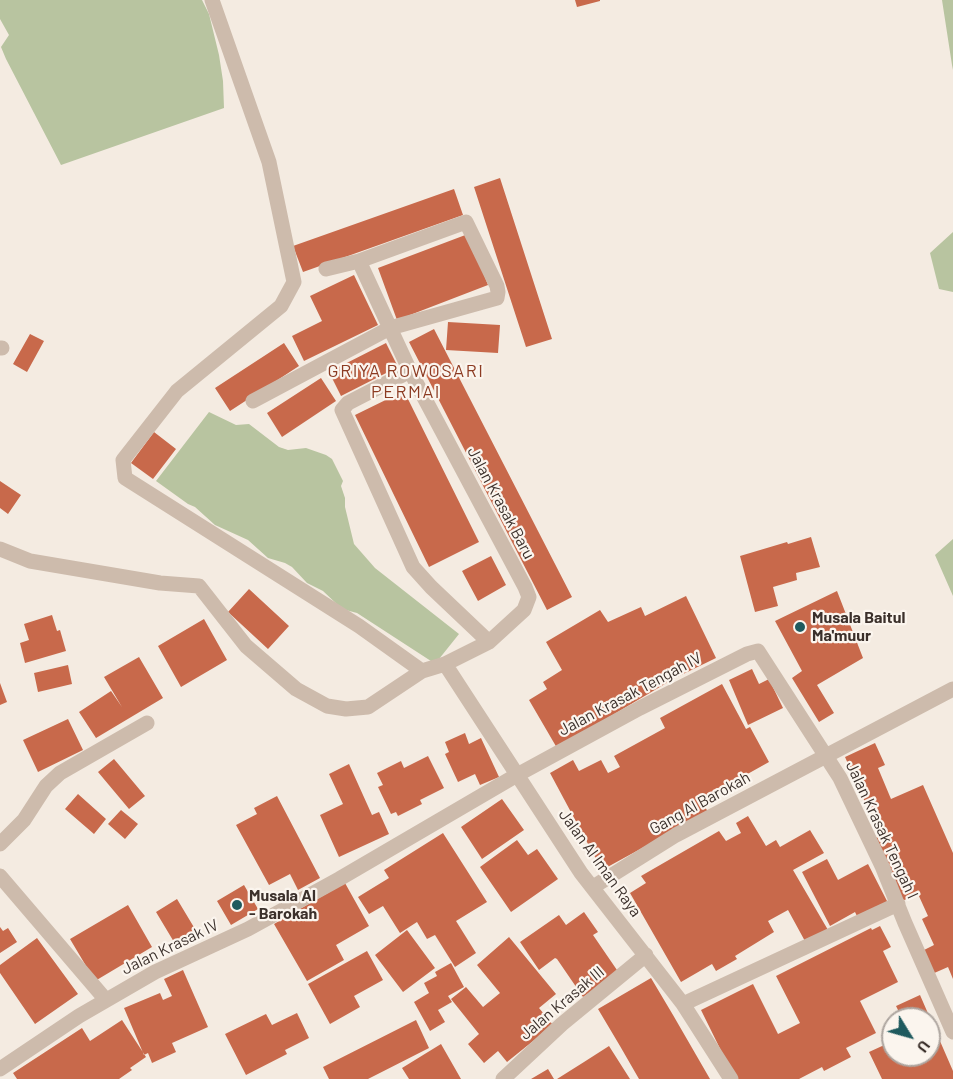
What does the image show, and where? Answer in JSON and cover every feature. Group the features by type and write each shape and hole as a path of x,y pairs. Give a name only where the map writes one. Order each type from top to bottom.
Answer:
{"street":[{"path":"212,0 269,162 294,282 281,306 177,391 123,460 125,478 359,626 422,671"},
{"path":"253,401 390,328 494,300 498,296 497,286 466,222 359,261 326,269"},
{"name":"Jalan Krasak Baru","path":"0,549 30,561 160,584 199,586 246,646 296,689 327,706 346,709 368,707 422,671 445,664 489,642 524,610 529,597 410,371 359,261"},
{"path":"410,371 348,404 342,410 413,567 430,587 489,642"},
{"name":"Jalan Krasak Tengah IV","path":"517,775 640,708 747,654 758,651 761,653"},
{"name":"Jalan Krasak Tengah I","path":"761,653 840,778 882,866 953,1032"},
{"name":"Jalan Al Iman Raya","path":"445,664 552,831 581,873 683,1004 731,1079"},
{"name":"Gang Al Barokah","path":"593,887 676,835 953,689"},
{"path":"0,844 24,820 46,786 60,772 147,723"},
{"name":"Jalan Krasak IV","path":"0,1069 79,1016 155,972 248,929 339,879 517,775"},
{"path":"0,876 106,1000"},
{"path":"683,1004 898,904"},
{"name":"Jalan Krasak III","path":"503,1079 562,1024 646,955"}],"green space":[{"path":"0,0 202,0 209,14 219,55 224,108 61,165 1,47 9,35 0,19"},
{"path":"942,0 953,0 953,70 952,65"},
{"path":"953,232 953,292 939,289 930,253"},
{"path":"209,412 236,425 249,424 279,447 288,450 306,448 332,459 343,481 341,486 354,544 375,568 459,634 439,659 434,663 357,613 342,609 323,591 307,583 292,567 268,558 248,540 215,525 195,507 156,481"},
{"path":"953,539 953,596 935,555"}],"building":[{"path":"575,0 600,0 600,1 577,7"},
{"path":"500,178 552,339 526,347 474,187"},
{"path":"454,189 463,215 303,272 293,246"},
{"path":"468,234 488,285 397,320 378,268"},
{"path":"354,275 378,325 304,361 292,336 322,321 310,296"},
{"path":"448,322 500,325 498,353 446,350"},
{"path":"434,329 572,597 547,610 409,342"},
{"path":"30,334 44,341 27,372 13,364"},
{"path":"284,343 299,366 230,411 215,388"},
{"path":"386,343 398,367 341,396 329,372"},
{"path":"321,378 336,401 282,437 267,413"},
{"path":"404,391 479,542 429,567 355,415"},
{"path":"154,432 176,449 153,479 131,463"},
{"path":"0,481 21,495 8,514 0,508"},
{"path":"811,537 820,567 796,573 797,580 773,587 778,606 755,612 740,556"},
{"path":"491,556 506,585 478,601 462,571"},
{"path":"249,589 289,626 268,649 228,612"},
{"path":"837,591 863,658 817,685 834,713 819,722 792,678 802,671 775,621"},
{"path":"686,596 716,658 675,678 557,748 529,700 547,689 543,682 562,670 546,642 600,610 608,622 641,607 645,616"},
{"path":"52,615 57,631 60,630 66,651 25,663 20,643 29,640 24,624"},
{"path":"204,619 227,660 181,687 158,646"},
{"path":"139,657 163,698 96,738 79,712 111,691 122,707 104,677"},
{"path":"68,665 72,684 38,692 34,673"},
{"path":"752,669 759,684 769,679 783,708 748,725 729,680"},
{"path":"0,683 7,702 0,705"},
{"path":"722,684 746,729 750,727 769,762 701,800 708,812 602,870 550,773 573,760 579,771 601,760 608,773 620,767 614,756 665,728 660,718"},
{"path":"68,719 83,750 38,772 23,740"},
{"path":"465,733 469,744 481,738 499,777 480,785 475,774 458,782 445,754 449,752 445,742"},
{"path":"875,743 885,765 878,768 891,799 923,785 953,853 953,979 948,967 932,974 922,951 934,945 922,919 928,916 918,894 902,901 873,839 880,836 845,757"},
{"path":"428,756 444,788 420,800 422,804 398,816 396,812 391,814 378,787 383,785 377,773 401,761 404,768"},
{"path":"114,759 145,796 129,809 98,772"},
{"path":"349,764 372,815 379,812 389,834 339,857 320,815 343,804 329,774"},
{"path":"78,794 106,819 94,834 65,809"},
{"path":"277,796 320,878 298,890 290,874 269,885 236,825 257,814 254,808"},
{"path":"502,799 524,830 482,859 461,827"},
{"path":"121,810 138,824 125,839 108,824"},
{"path":"748,816 766,846 776,840 780,847 810,830 824,853 793,870 828,930 806,943 788,910 768,921 774,932 735,956 737,959 716,971 712,964 681,982 630,893 646,883 641,876 719,831 726,841 741,833 736,823"},
{"path":"443,833 487,902 456,921 476,953 455,967 435,935 427,939 417,922 400,933 383,906 369,914 358,897 389,878 384,870"},
{"path":"517,840 528,855 537,849 558,879 511,912 480,867"},
{"path":"827,859 838,880 868,864 888,903 858,918 855,912 830,926 802,872"},
{"path":"345,883 369,926 336,945 344,960 307,981 274,924"},
{"name":"Musala Al - Barokah","path":"244,885 258,909 231,925 217,901"},
{"path":"177,899 198,934 177,947 156,912"},
{"path":"128,905 152,947 95,981 70,939"},
{"path":"584,912 598,932 593,935 619,973 583,997 557,959 555,958 539,970 520,942 559,915 566,925"},
{"path":"880,926 891,947 883,951 898,982 860,1001 876,1033 846,1048 851,1057 824,1071 822,1067 799,1079 735,1079 701,1010 753,984 778,1034 800,1023 776,976 871,928 872,930"},
{"path":"0,927 3,931 8,928 17,942 0,953"},
{"path":"407,930 435,968 403,992 375,955"},
{"path":"509,937 556,994 539,1008 553,1025 507,1062 498,1051 484,1063 468,1044 479,1034 451,999 466,987 483,1007 500,993 477,965"},
{"path":"37,938 78,994 35,1024 0,973 0,965"},
{"path":"367,951 383,980 354,996 360,1007 330,1024 308,984"},
{"path":"451,963 464,987 448,996 452,1002 438,1010 445,1022 430,1031 414,1002 429,993 424,983 437,976 435,972"},
{"path":"183,970 208,1027 172,1043 176,1052 152,1063 148,1053 144,1055 124,1008 160,993 163,1000 172,996 164,979"},
{"path":"651,978 710,1079 639,1079 598,1009"},
{"path":"920,995 925,1007 896,1007"},
{"path":"297,1013 309,1038 285,1050 287,1054 246,1075 225,1034 266,1014 272,1025"},
{"path":"122,1020 146,1057 119,1079 17,1079 13,1073 82,1028 90,1041"},
{"path":"416,1020 429,1048 368,1079 329,1079 323,1067"},
{"path":"941,1043 953,1071 953,1079 882,1079 869,1052 881,1046 881,1067 941,1067"},
{"path":"441,1044 461,1079 409,1079 402,1068"},
{"path":"609,1046 630,1079 557,1079 584,1062"},
{"path":"548,1069 554,1079 531,1079"}],"place":[{"name":"Musala Baitul Ma'muur","path":"800,627"},
{"name":"Musala Al - Barokah","path":"237,905"}],"district":[{"name":"GRIYA ROWOSARI PERMAI","path":"406,382"}]}
